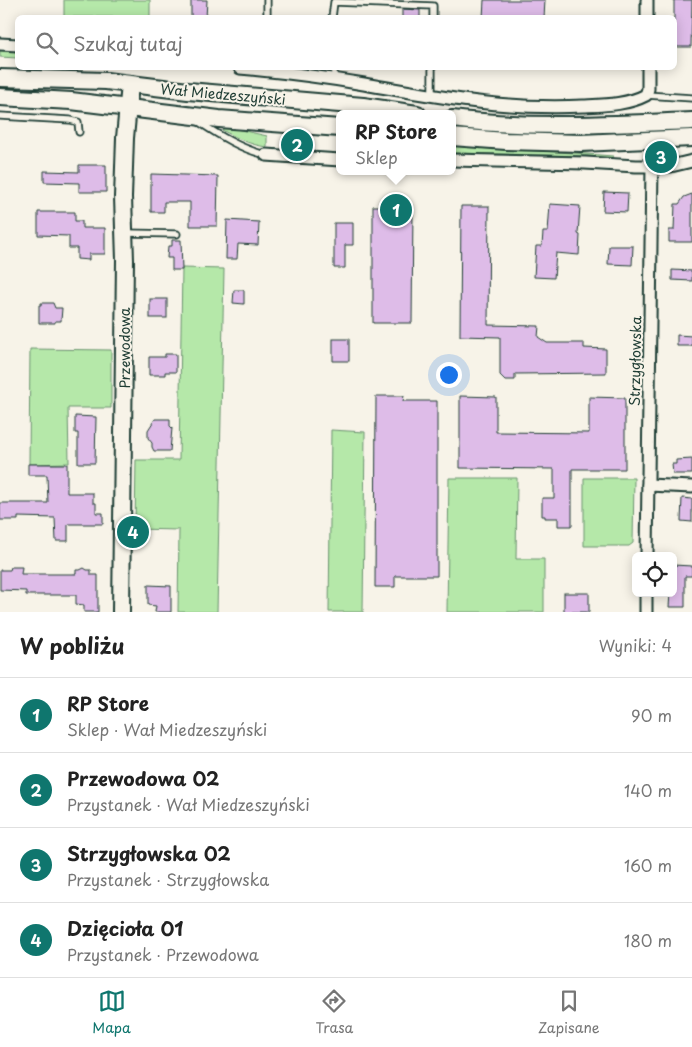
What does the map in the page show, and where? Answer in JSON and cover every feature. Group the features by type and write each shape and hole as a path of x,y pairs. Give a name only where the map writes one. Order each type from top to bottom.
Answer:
{"main road":[{"name":"Wał Miedzeszyński","path":"0,78 98,81 390,110"},
{"name":"Przewodowa","path":"121,612 123,175 130,84"},
{"name":"Wał Miedzeszyński","path":"0,97 71,101 191,116 336,128"},
{"path":"456,119 555,126 624,125 692,121"},
{"path":"456,137 506,142 564,143 607,143 692,138"}],"street":[{"path":"647,0 647,15"},
{"path":"0,44 15,45"},
{"name":"Wał Miedzeszyński","path":"272,70 432,97 507,106 606,105 636,100 646,95"},
{"path":"646,95 648,70"},
{"path":"266,155 336,160"},
{"path":"456,160 652,166 671,166 692,161"},
{"name":"Strzygłowska","path":"647,552 652,166"},
{"path":"648,485 692,487"},
{"path":"646,597 646,612"}],"lane":[{"path":"267,0 267,15"},
{"path":"332,15 334,2 433,6 433,15"},
{"path":"334,70 334,80"},
{"path":"432,70 432,97"},
{"path":"646,95 692,98"},
{"path":"0,116 70,120 78,122 79,132"},
{"path":"191,116 214,132 247,150 266,155"},
{"path":"124,233 178,234"}],"green space":[{"path":"64,0 150,0 150,15 64,15"},
{"path":"0,50 15,52 15,58 0,57"},
{"path":"223,128 267,136 267,147 244,141 222,130"},
{"path":"456,146 593,154 613,156 613,158 456,153"},
{"path":"182,268 224,269 217,612 178,612 179,530 135,529 136,460 179,460"},
{"path":"30,349 111,350 111,408 68,408 69,463 29,464"},
{"path":"331,430 365,432 363,612 329,612"},
{"path":"449,478 517,478 516,559 544,559 544,612 447,612"},
{"path":"584,478 634,478 633,543 629,546 584,546"}],"building":[{"path":"191,0 207,0 206,15 191,15"},
{"path":"484,0 545,0 544,15 483,15"},
{"path":"674,0 692,0 691,47 677,47 677,15 674,15"},
{"path":"402,9 420,10 420,15 402,15"},
{"path":"79,165 106,165 106,192 79,192 79,183 44,182 44,171 79,172"},
{"path":"151,174 218,176 217,226 190,226 190,202 164,202 164,212 151,212"},
{"path":"604,192 628,193 627,212 603,211"},
{"path":"692,194 692,242 669,242 669,230 674,230 675,204 679,204 684,197"},
{"path":"550,204 580,206 579,255 556,253 554,278 534,277 536,246 542,246 543,232 548,232"},
{"path":"373,206 413,206 412,323 373,323"},
{"path":"461,206 489,206 488,325 539,326 538,337 547,343 584,343 584,348 606,349 606,373 515,374 515,380 505,380 500,375 500,337 460,336"},
{"path":"38,212 75,212 75,221 82,221 82,228 105,228 105,254 89,254 89,260 77,259 77,248 69,248 69,236 38,235"},
{"path":"227,220 259,222 258,245 238,244 237,259 226,259"},
{"path":"334,223 353,223 353,245 345,245 345,268 334,268"},
{"path":"172,240 181,240 182,270 172,270 172,258 167,258 168,246 172,246"},
{"path":"609,246 633,246 632,265 608,264"},
{"path":"672,270 692,271 692,281 672,280"},
{"path":"234,290 244,290 244,304 233,303"},
{"path":"150,299 167,299 167,318 150,318"},
{"path":"41,303 53,303 55,308 62,308 61,321 39,323 39,305"},
{"path":"677,335 692,336 692,346 677,346"},
{"path":"333,339 349,339 349,361 333,361"},
{"path":"165,354 176,354 176,372 165,372 165,375 149,375 149,357 165,357"},
{"path":"376,396 404,396 403,401 437,401 437,576 395,576 395,587 375,587"},
{"path":"460,396 496,397 496,432 589,433 589,397 625,398 625,469 572,469 572,526 558,526 558,518 545,518 545,516 542,516 542,498 554,498 554,469 460,468"},
{"path":"75,416 96,417 95,463 78,463 78,433 75,433"},
{"path":"155,419 170,419 170,426 172,428 170,451 154,451 152,447 152,443 148,438 148,430"},
{"path":"692,459 692,474 673,474 672,464 676,464 676,460"},
{"path":"28,464 67,464 67,493 93,493 96,513 103,513 103,524 68,524 68,541 56,541 55,518 18,517 18,520 0,520 0,503 48,503 47,475 28,475"},
{"path":"682,498 692,499 692,522 681,521"},
{"path":"677,565 692,566 692,576 685,576 685,607 669,607 670,597 677,597"},
{"path":"11,567 22,567 21,574 76,574 76,570 84,568 91,570 91,575 98,575 98,612 84,612 84,605 76,604 76,595 26,595 26,591 0,590 0,570 10,570"},
{"path":"148,585 171,586 171,612 155,612 156,606 148,605"},
{"path":"564,593 589,593 589,612 564,612"}],"place":[{"name":"Przewodowa 02","path":"297,145"},
{"name":"Strzygłowska 02","path":"661,157"},
{"name":"RP Store","path":"396,210"},
{"name":"Dzięcioła 01","path":"133,532"}]}
